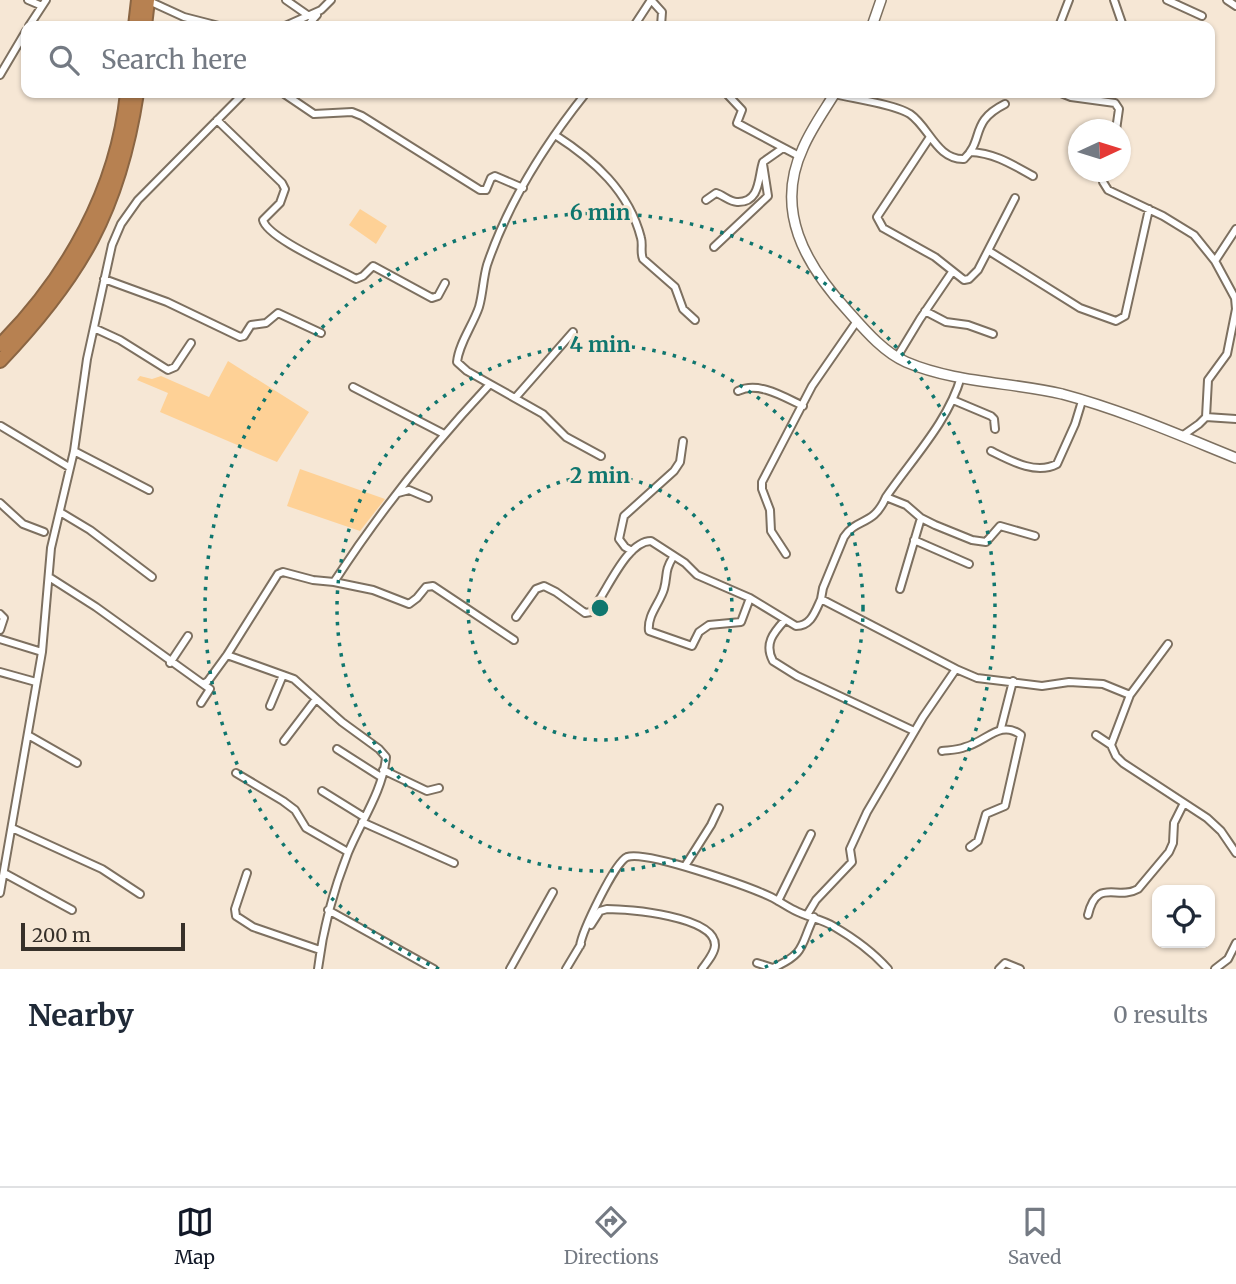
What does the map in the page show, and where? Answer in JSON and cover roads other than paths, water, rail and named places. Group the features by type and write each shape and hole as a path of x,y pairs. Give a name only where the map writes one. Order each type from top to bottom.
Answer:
{"highway":[{"path":"136,21 138,0"},
{"path":"146,21 148,0"},
{"path":"0,345 58,275 88,226 113,161 126,98"},
{"path":"0,361 61,292 106,212 125,156 136,98"}],"street":[{"path":"29,0 44,3 32,21"},
{"path":"148,0 161,9 199,21"},
{"path":"286,0 309,16"},
{"path":"311,21 331,0"},
{"path":"874,21 881,0"},
{"path":"1061,21 1069,0"},
{"path":"1114,0 1121,21"},
{"path":"1167,0 1202,16"},
{"path":"1227,0 1236,6"},
{"path":"638,21 652,1 662,12 661,21"},
{"path":"297,21 321,10"},
{"path":"187,18 191,21"},
{"path":"0,75 21,40"},
{"path":"0,893 42,652 51,548 74,451 87,359 112,245 121,224 138,200 239,98"},
{"path":"290,98 314,114 352,113 362,116 480,190 486,190 491,177 495,176 523,188"},
{"path":"582,98 555,135 523,188 488,262 479,305 457,358 461,366 546,416 566,437 601,456"},
{"path":"731,98 740,107 737,124 799,156"},
{"path":"831,98 799,156 792,180 791,200 799,237 808,261 821,281 856,321 897,357 916,366 961,377 1060,394 1182,436 1236,458"},
{"path":"854,98 911,115 941,150 959,159 964,159 971,152 986,116 1005,104"},
{"path":"1078,98 1115,103 1119,109 1118,119"},
{"path":"217,120 285,189 280,203 263,220 266,229 356,279 373,266 432,298 438,296 445,282"},
{"path":"555,135 591,160 606,175 631,212 642,239 643,259 675,287 682,309 695,320"},
{"path":"930,137 877,217 883,228 935,257 964,280 969,279 989,251 1015,198"},
{"path":"706,200 716,193 734,202 747,199 758,189 763,162 783,148"},
{"path":"971,152 999,158 1033,176"},
{"path":"713,247 768,196 763,162"},
{"path":"1104,182 1108,190 1149,209 1194,235 1215,261 1236,298 1227,354 1208,380 1206,417 1182,436"},
{"path":"989,251 1080,308 1116,321 1125,316 1149,209"},
{"path":"106,212 121,224"},
{"path":"1215,261 1236,229"},
{"path":"897,357 952,272"},
{"path":"104,279 167,302 240,337 244,336 251,326 266,323 278,313 321,333"},
{"path":"925,312 946,322 968,325 993,334"},
{"path":"786,554 771,531 770,510 762,482 831,355 856,321"},
{"path":"94,328 120,340 167,370 175,367 191,343"},
{"path":"516,397 573,332"},
{"path":"516,617 536,589 544,586 585,613 591,612 632,551 640,543 651,541 685,562 697,575 751,598 796,626 804,626 809,623 821,600 823,588 844,537 854,526 866,523 875,516 953,400 961,377"},
{"path":"334,582 396,493 444,434 490,384"},
{"path":"353,387 444,434"},
{"path":"738,391 755,388 772,392 803,406"},
{"path":"953,400 991,416 995,429"},
{"path":"991,451 1022,465 1046,467 1057,464 1076,424 1082,401"},
{"path":"1206,417 1236,419"},
{"path":"1,426 69,467"},
{"path":"632,551 619,539 624,516 674,471 680,462 683,441"},
{"path":"74,451 149,490"},
{"path":"396,493 409,490 428,498"},
{"path":"886,497 906,505 921,517 981,542 991,539 1000,526 1035,536"},
{"path":"0,503 23,524 44,532"},
{"path":"60,512 90,530 152,577"},
{"path":"900,589 921,517"},
{"path":"914,540 969,564"},
{"path":"673,557 666,568 664,589 649,623 649,631 692,646 699,632 709,625 741,622 751,598"},
{"path":"203,684 227,655 278,574 283,572 373,590 409,604 426,587 433,586 514,640"},
{"path":"49,577 96,607 170,663 210,689 201,703"},
{"path":"821,600 976,678 1042,686 1069,682 1089,683 1109,686 1130,695"},
{"path":"0,614 4,618 0,630"},
{"path":"785,620 770,638 768,646 773,661 797,676 914,731"},
{"path":"170,663 188,636"},
{"path":"0,639 42,652"},
{"path":"1111,745 1130,695 1168,644"},
{"path":"227,655 294,680 386,757 382,774 348,852 328,910 318,969"},
{"path":"757,963 773,968 794,955 806,942 816,901 852,862 850,849 867,812 914,731 956,669"},
{"path":"0,672 36,682"},
{"path":"270,706 283,675"},
{"path":"1002,728 1013,681"},
{"path":"284,741 316,699"},
{"path":"942,751 965,747 1002,728 1020,733 1022,738 1005,806 986,814 978,841 970,847"},
{"path":"28,735 77,763"},
{"path":"1096,735 1111,745 1123,763 1221,831 1236,853"},
{"path":"337,749 382,774 427,791 439,788"},
{"path":"236,774 284,801 295,810 306,828 348,852"},
{"path":"322,791 363,819 454,863"},
{"path":"1088,915 1091,902 1096,896 1107,892 1133,892 1170,852 1174,823 1184,803"},
{"path":"685,866 719,808"},
{"path":"12,828 102,869 140,894"},
{"path":"778,901 811,834"},
{"path":"580,946 598,901 625,858 636,856 685,866 760,892 852,937 888,969"},
{"path":"4,873 72,910"},
{"path":"247,873 235,909 238,919 253,927 320,950"},
{"path":"510,969 553,892"},
{"path":"566,969 603,909 654,912 677,918 710,933 715,949 702,969"},
{"path":"328,910 434,969"},
{"path":"1215,969 1228,959 1236,943"},
{"path":"999,969 1005,963 1020,969"}]}
